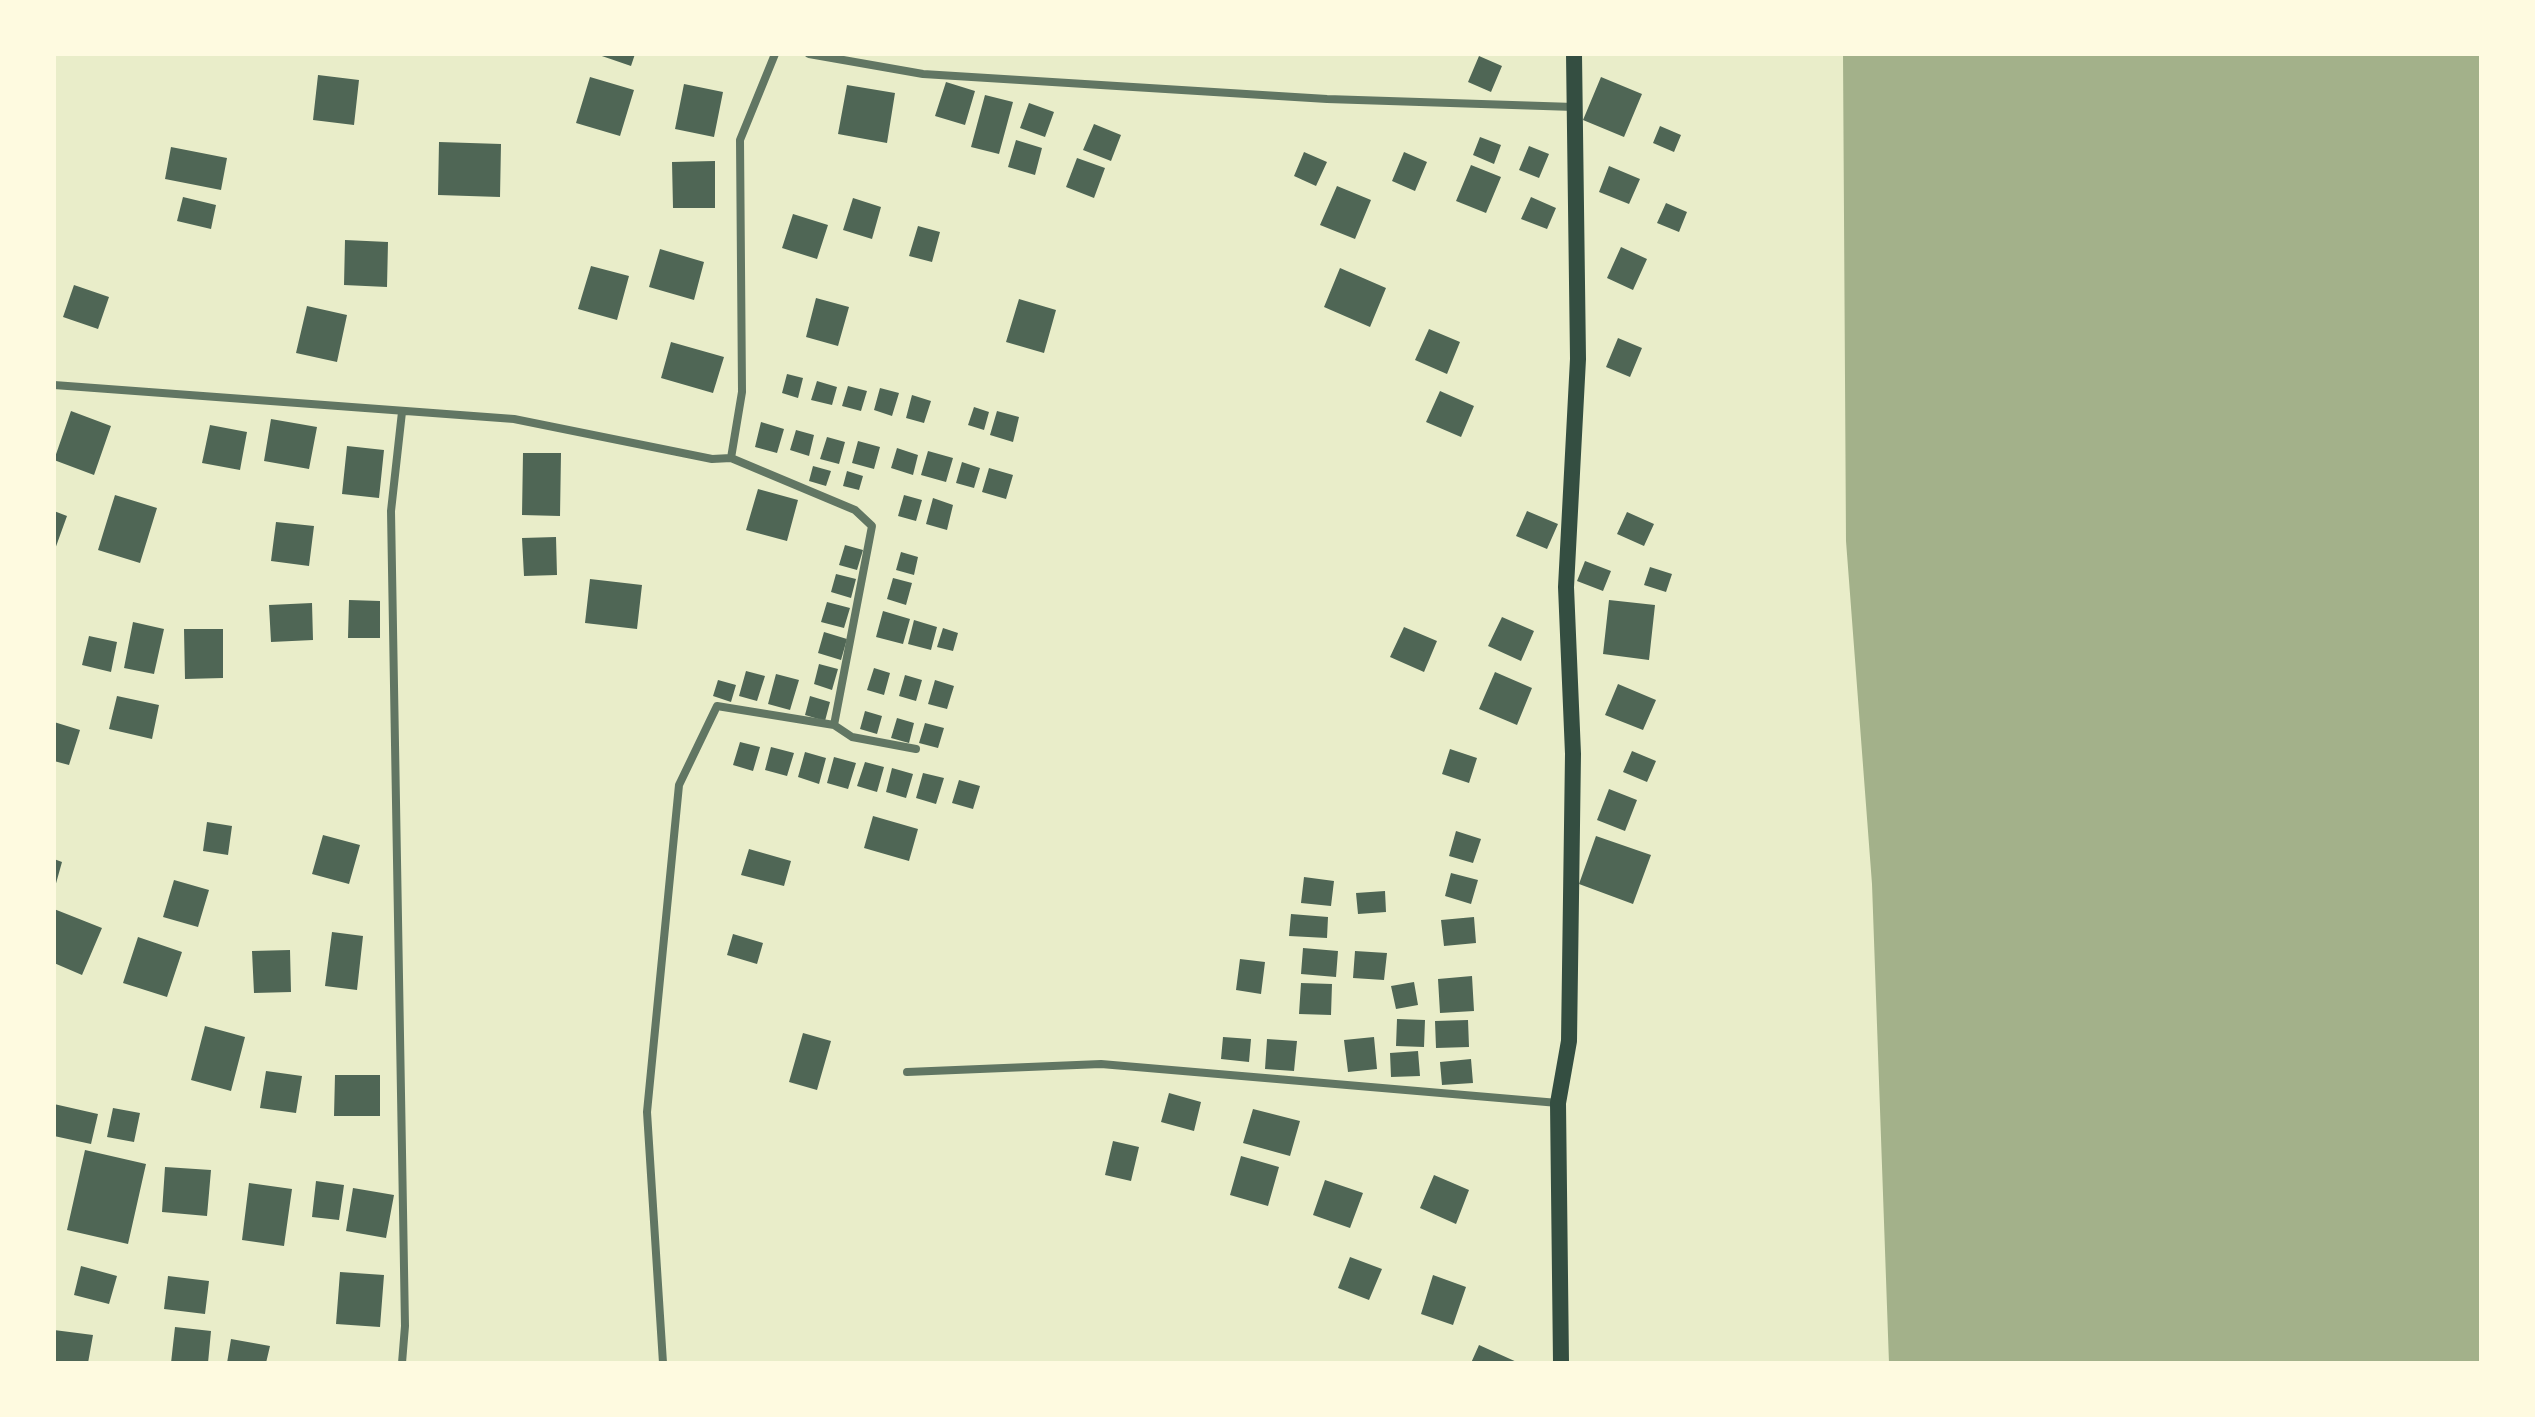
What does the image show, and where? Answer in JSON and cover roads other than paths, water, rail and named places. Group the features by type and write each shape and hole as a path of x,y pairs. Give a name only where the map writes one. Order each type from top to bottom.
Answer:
{"main road":[{"path":"1561,1363 1558,1103 1569,1041 1573,754 1566,587 1578,359 1574,54"}],"street":[{"path":"731,458 742,392 740,140 775,54"},
{"path":"809,54 923,74 1327,99 1574,107"},
{"path":"54,385 514,419 712,459 731,458 855,510 872,526 834,725"},
{"path":"402,412 391,511 405,1326 402,1363"},
{"path":"663,1363 647,1112 679,785 717,706 834,725 852,737 916,749"},
{"path":"907,1072 1101,1064 1558,1103"}]}
